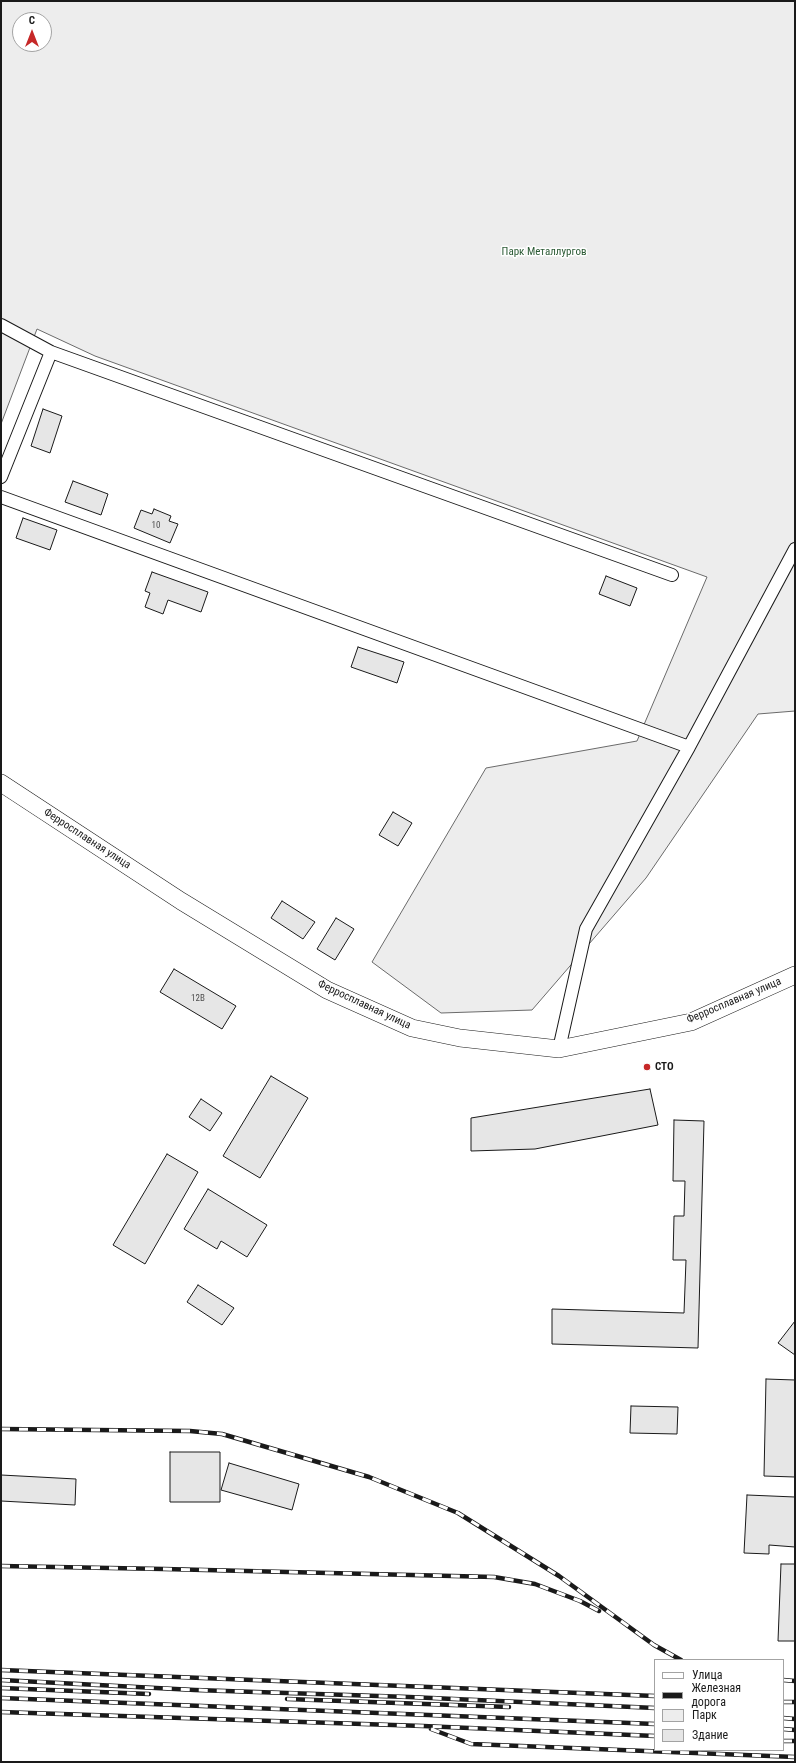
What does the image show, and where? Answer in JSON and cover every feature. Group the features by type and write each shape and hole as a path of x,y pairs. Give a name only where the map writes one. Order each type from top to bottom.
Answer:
{"main road":[{"name":"Ферросплавная улица","path":"1,783 182,901 327,990 412,1028 460,1038 559,1049 691,1022 795,975"}],"street":[{"path":"1,325 51,352 672,575"},
{"path":"1,477 51,352"},
{"path":"1,498 690,747"},
{"path":"559,1049 586,929 690,747 795,549"}],"green space":[{"name":"Парк Металлургов","path":"1,1 795,1 795,711 758,714 646,878 532,1010 441,1013 372,962 486,768 637,741 707,577 95,356 37,329 1,424"}],"building":[{"path":"43,409 62,416 50,453 31,446"},
{"path":"73,481 108,494 101,515 65,502"},
{"path":"154,509 171,516 169,521 178,524 170,543 134,528 141,510 152,514"},
{"path":"23,518 57,530 50,550 16,538"},
{"path":"152,572 208,592 201,612 168,600 163,614 145,607 150,593 145,591"},
{"path":"606,576 637,588 630,606 599,594"},
{"path":"358,647 404,662 397,683 351,667"},
{"path":"393,812 412,823 398,846 379,835"},
{"path":"282,901 315,922 303,939 271,918"},
{"path":"336,918 354,929 335,960 317,949"},
{"path":"174,969 236,1006 222,1029 160,992"},
{"path":"271,1076 308,1098 260,1178 223,1156"},
{"path":"650,1089 658,1125 535,1149 471,1151 471,1118"},
{"path":"201,1099 222,1113 210,1131 189,1117"},
{"path":"674,1120 704,1121 698,1348 552,1344 552,1309 684,1313 686,1260 673,1260 674,1216 684,1216 685,1181 673,1181"},
{"path":"167,1154 198,1172 145,1264 113,1245"},
{"path":"208,1189 267,1225 247,1257 221,1241 217,1249 184,1229"},
{"path":"198,1285 234,1308 222,1325 187,1302"},
{"path":"795,1321 795,1355 778,1343"},
{"path":"766,1379 795,1380 795,1477 764,1476"},
{"path":"631,1406 678,1407 677,1434 630,1433"},
{"path":"170,1452 220,1452 220,1502 170,1502"},
{"path":"229,1463 299,1484 292,1510 221,1490"},
{"path":"1,1475 76,1479 75,1505 1,1501"},
{"path":"747,1495 795,1497 795,1547 769,1545 769,1554 744,1553"},
{"path":"781,1564 795,1564 795,1641 778,1641"}],"railway":[{"path":"1,1429 190,1431 222,1434 369,1477 458,1513 559,1576 654,1645 679,1659"},
{"path":"1,1566 494,1577 535,1584 580,1601 599,1611"},
{"path":"1,1670 654,1696"},
{"path":"1,1680 195,1690 409,1697 654,1708"},
{"path":"784,1680 795,1681"},
{"path":"1,1688 149,1694"},
{"path":"1,1698 654,1724"},
{"path":"287,1699 509,1707"},
{"path":"784,1702 795,1702"},
{"path":"1,1712 423,1726 654,1736"},
{"path":"784,1718 795,1719"},
{"path":"431,1729 471,1744 795,1757"},
{"path":"784,1729 795,1730"},
{"path":"784,1741 795,1741"}],"place":[{"name":"СТО","path":"647,1067"}]}
